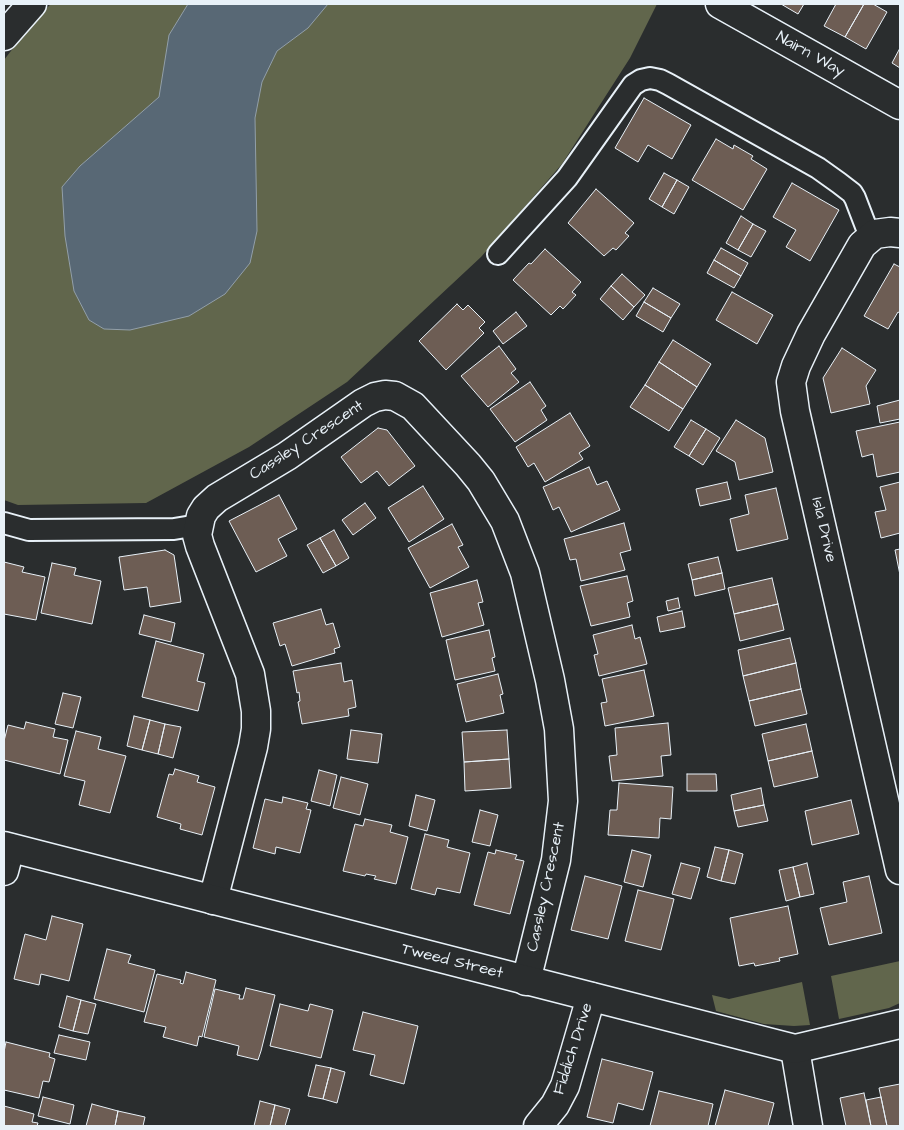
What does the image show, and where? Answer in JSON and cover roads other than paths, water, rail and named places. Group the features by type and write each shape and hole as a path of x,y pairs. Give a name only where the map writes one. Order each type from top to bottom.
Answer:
{"street":[{"path":"4,36 32,4"},
{"name":"Nairn Way","path":"720,4 900,105"},
{"path":"870,237 883,233 900,233"},
{"name":"Isla Drive","path":"870,237 858,252 811,334 796,366 791,382 795,410 900,870"},
{"name":"Cassley Crescent","path":"198,525 206,508 217,498 286,456 364,403 385,395 395,396 413,406 481,481 505,521 525,573 553,696 561,748 563,801 559,840 526,981"},
{"path":"198,525 197,535 200,546 250,674 256,711 253,747 213,900"},
{"name":"Tweed Street","path":"6,855 213,900 794,1049 900,1024"},
{"name":"Fiddich Drive","path":"538,1126 555,1105 565,1086 591,996"},
{"path":"794,1049 808,1126"}],"lane":[{"path":"498,254 567,178 632,85 650,78 668,84 818,168 839,183 852,193 870,237"},
{"path":"4,523 29,530 174,529 198,525"}],"water":[{"path":"188,4 328,4 308,28 277,51 262,82 255,118 257,231 250,263 225,294 189,316 130,330 104,329 89,320 74,291 65,236 62,187 80,166 159,97 169,35"}]}
